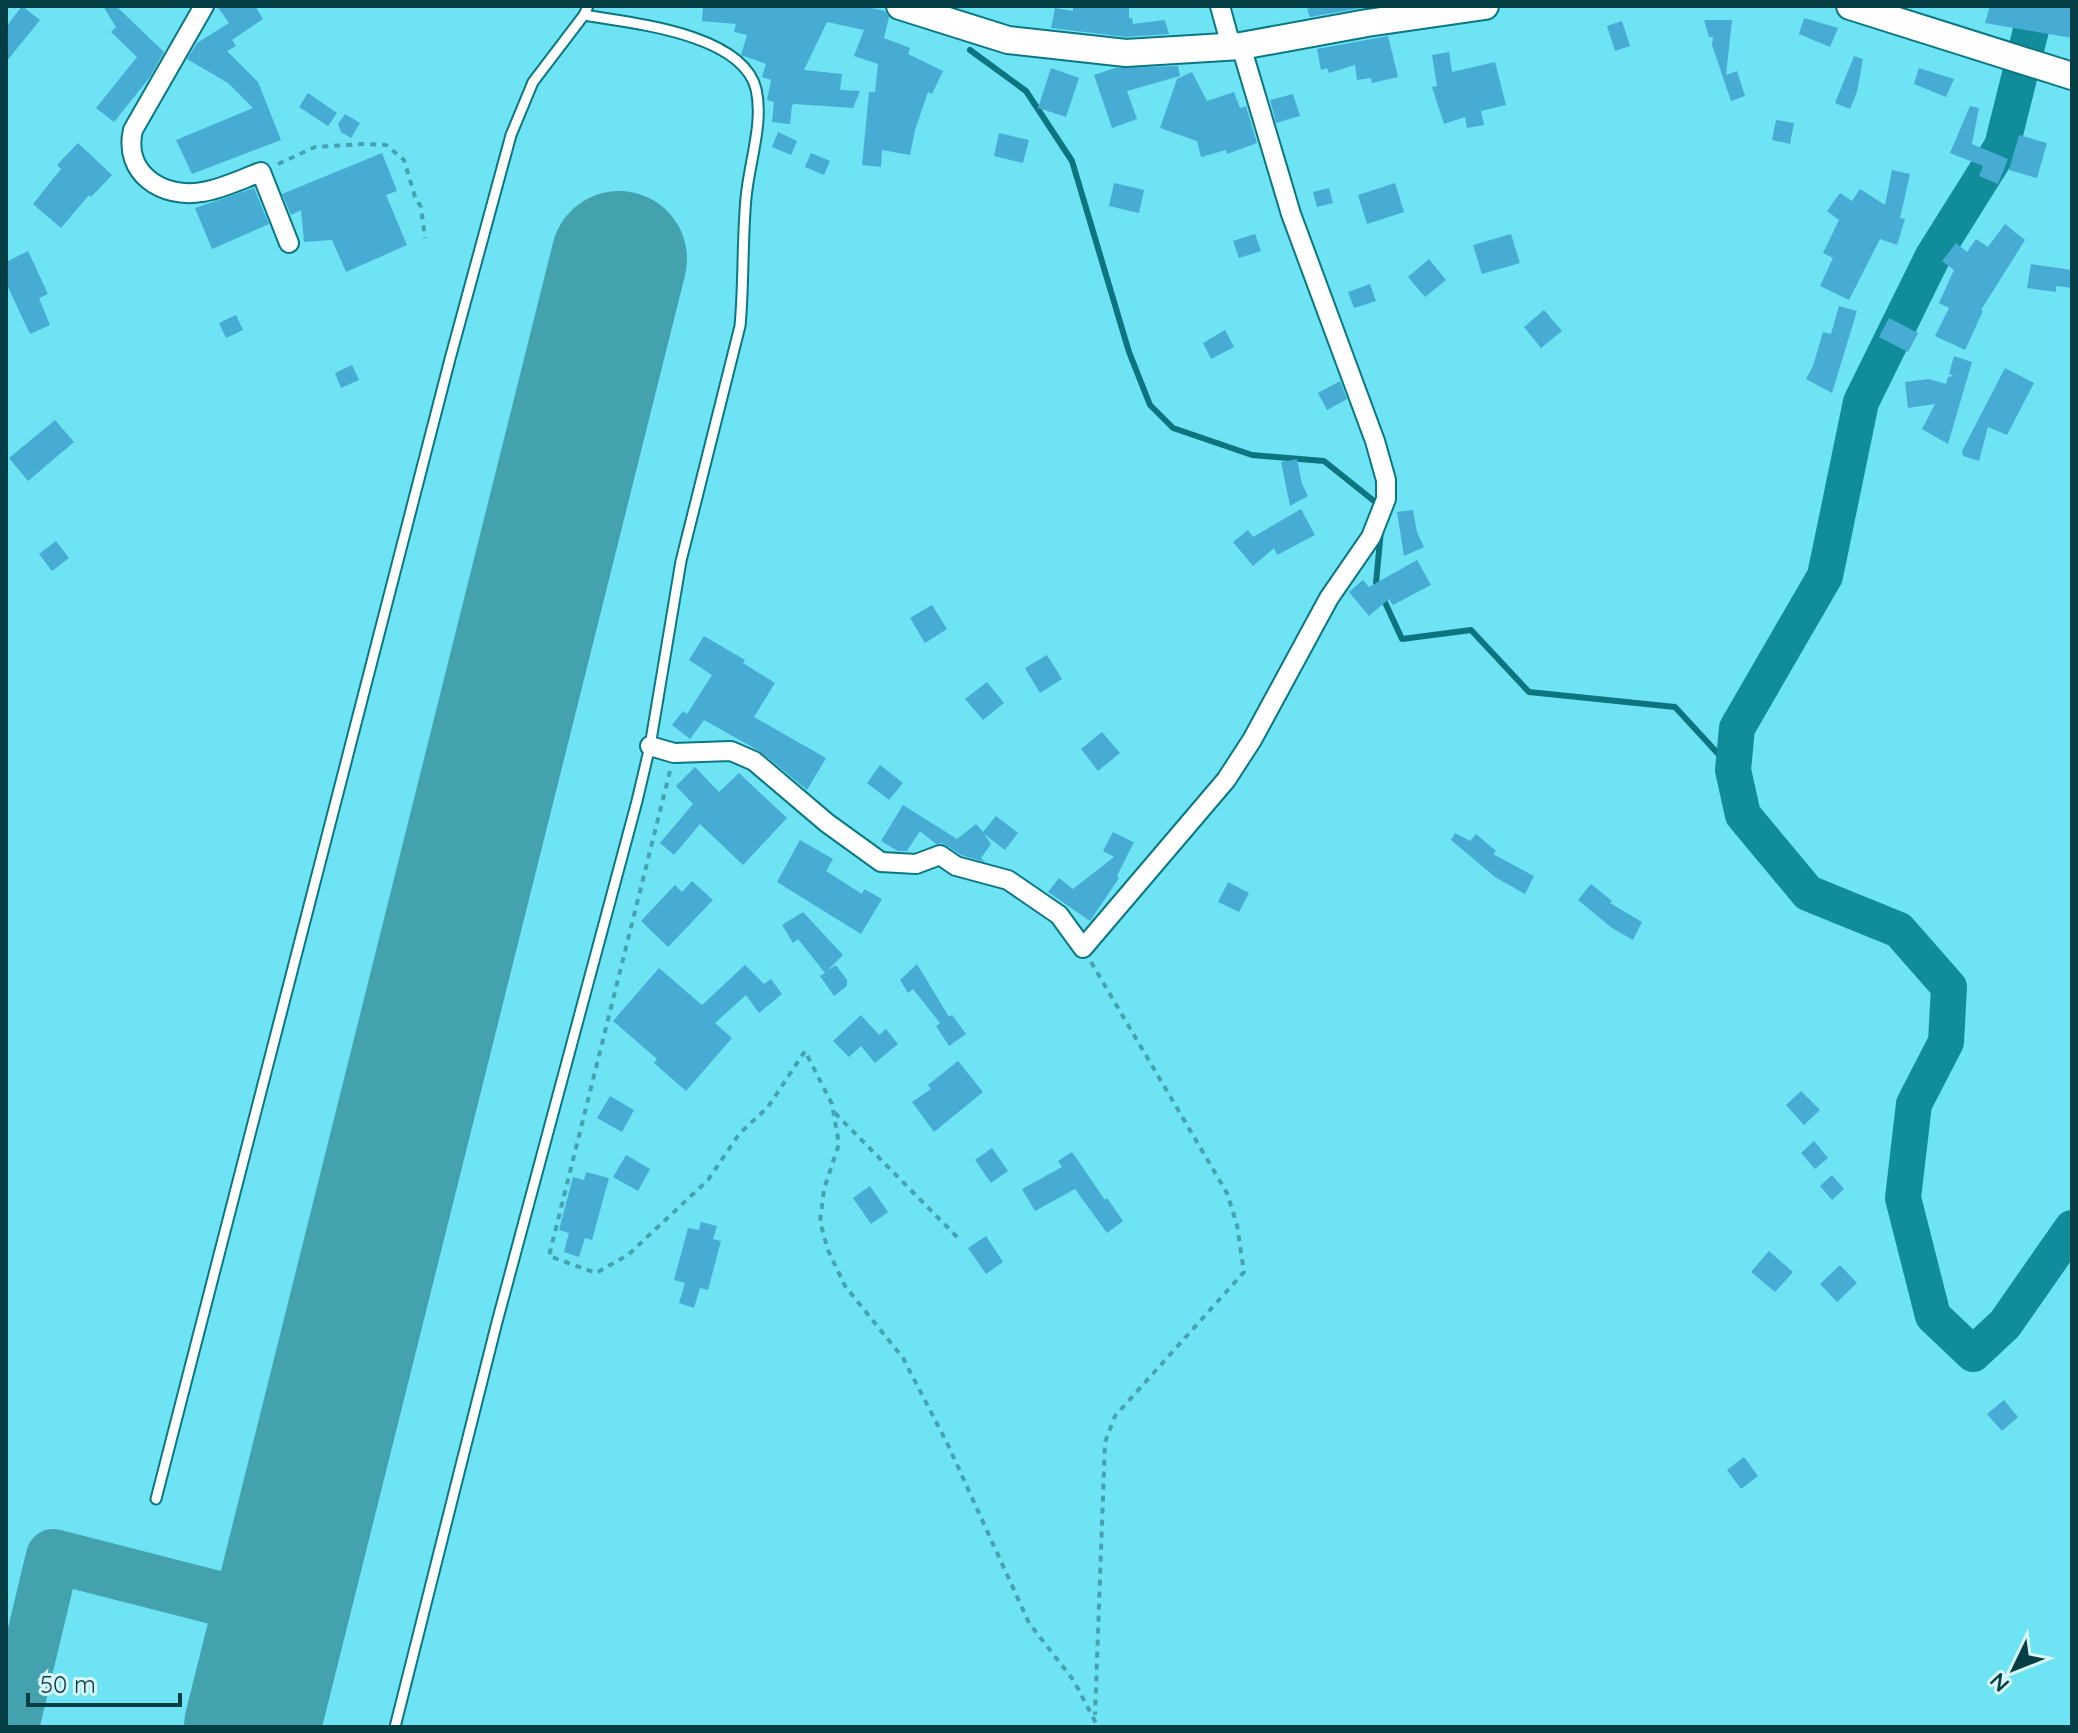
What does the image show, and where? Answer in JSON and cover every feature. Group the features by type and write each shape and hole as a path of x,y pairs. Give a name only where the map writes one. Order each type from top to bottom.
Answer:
{"main road":[{"path":"900,6 1008,40 1126,53 1236,46 1485,6"},
{"path":"1850,6 2064,74"}],"street":[{"path":"204,6 133,130 130,142 132,155 141,174 159,187 184,194 203,192 261,172 289,243"},
{"path":"650,746 674,753 731,751 754,761 827,823 881,862 916,864 940,855 956,866 1008,880 1059,915 1083,948 1226,780 1252,740 1329,598 1371,537 1383,507 1386,480 1375,441 1291,214 1220,6"}],"lane":[{"path":"156,1499 450,359 511,135 533,82 586,10 703,39 735,60 749,74 756,88 757,116 746,199 740,326 681,561 650,746 497,1322 395,1727"}],"path":[{"path":"261,172 315,147 386,145 404,160 421,207 425,238"},
{"path":"674,753 549,1256 596,1273 628,1255 708,1180 739,1134 768,1107 805,1051 834,1111 839,1144 824,1189 820,1222 828,1250 845,1286 903,1358 948,1445 1029,1623 1074,1681 1098,1727"},
{"path":"1083,948 1227,1193 1237,1225 1244,1272 1115,1416 1105,1442 1095,1717"},
{"path":"834,1111 958,1238"}],"building":[{"path":"22,6 40,20 6,62 6,27"},
{"path":"103,6 116,6 164,52 150,77 114,122 96,108 137,57 111,32 116,27"},
{"path":"217,6 255,6 263,19 232,40 236,46 227,51 258,82 281,140 192,174 176,140 253,108 228,83 187,59 197,43 229,23"},
{"path":"703,6 862,6 885,11 889,17 884,38 910,48 908,54 943,71 932,94 928,92 910,155 882,150 881,167 862,165 869,92 875,92 878,64 854,56 864,30 827,22 804,70 842,74 840,90 860,91 853,108 795,104 792,105 790,124 772,122 774,102 767,100 771,80 762,77 766,64 741,55 747,35 734,32 736,24 702,21"},
{"path":"1073,6 1129,6 1129,18 1132,18 1133,24 1165,20 1169,34 1126,37 1051,28 1055,8 1073,11"},
{"path":"1317,6 1373,6 1310,17 1307,9"},
{"path":"1990,6 2072,6 2072,38 1985,23"},
{"path":"1804,18 1838,28 1830,47 1799,34"},
{"path":"1704,20 1732,20 1726,75 1737,71 1745,96 1731,101 1712,45 1713,37 1709,37"},
{"path":"1622,21 1630,46 1615,51 1607,26"},
{"path":"1388,36 1398,77 1372,83 1371,78 1357,80 1355,65 1329,73 1327,68 1321,70 1317,49"},
{"path":"1449,52 1452,72 1495,62 1506,105 1481,111 1484,125 1467,128 1465,117 1444,124 1432,87 1437,86 1432,55"},
{"path":"1854,56 1863,59 1857,92 1850,109 1835,103"},
{"path":"1178,66 1180,76 1127,91 1137,119 1112,128 1094,75 1115,68"},
{"path":"1051,68 1079,78 1066,117 1038,108"},
{"path":"1919,68 1954,79 1946,97 1914,84"},
{"path":"1192,72 1207,101 1234,92 1240,108 1246,106 1257,143 1227,154 1226,150 1201,157 1197,141 1160,128 1177,79"},
{"path":"308,93 337,113 328,126 299,107"},
{"path":"1293,94 1300,116 1276,123 1270,100"},
{"path":"1970,106 1979,108 1972,144 2008,159 1998,184 1979,176 1983,166 1950,153"},
{"path":"345,114 360,123 351,138 341,132 338,124"},
{"path":"1776,120 1794,123 1790,144 1772,140"},
{"path":"778,132 797,141 791,155 772,147"},
{"path":"999,133 1029,140 1023,163 994,156"},
{"path":"2019,135 2047,143 2037,178 2009,170"},
{"path":"78,143 112,175 91,197 89,195 61,228 33,204 61,169 57,165"},
{"path":"382,153 397,191 386,195 407,245 346,272 332,240 304,242 301,210 291,215 282,194"},
{"path":"811,153 830,161 824,175 805,167"},
{"path":"1892,170 1910,174 1900,218 1905,219 1897,245 1880,239 1849,300 1820,286 1833,258 1823,253 1839,220 1827,211 1840,193 1852,201 1860,189 1885,205"},
{"path":"1114,183 1144,190 1139,213 1109,206"},
{"path":"1395,183 1404,212 1367,224 1358,195"},
{"path":"254,188 269,224 212,249 195,208"},
{"path":"1329,188 1333,203 1317,207 1313,192"},
{"path":"2005,224 2025,240 1981,310 1965,350 1935,336 1949,308 1939,303 1954,270 1942,261 1956,243 1967,252 1976,239 1988,247"},
{"path":"1255,234 1261,251 1239,258 1233,241"},
{"path":"1511,234 1520,263 1482,274 1473,245"},
{"path":"28,251 48,294 39,298 50,325 30,334 6,283 6,262"},
{"path":"1429,259 1446,280 1425,297 1408,277"},
{"path":"2031,264 2072,270 2072,288 2056,286 2056,292 2027,288"},
{"path":"1370,284 1376,301 1354,308 1348,292"},
{"path":"1839,306 1857,311 1832,393 1806,379 1823,332 1831,334"},
{"path":"1544,310 1562,331 1541,348 1524,327"},
{"path":"236,315 243,330 226,338 219,323"},
{"path":"1889,318 1918,333 1908,352 1879,337"},
{"path":"1225,330 1234,347 1211,359 1203,343"},
{"path":"1954,356 1972,362 1948,444 1922,429 1935,404 1908,408 1905,382 1929,379 1946,384 1948,377 1954,376 1949,374"},
{"path":"352,365 359,380 341,388 335,373"},
{"path":"2005,368 2034,383 2007,435 1988,427 1979,461 1963,456 1962,451"},
{"path":"1340,381 1347,399 1327,410 1318,393"},
{"path":"55,420 74,442 28,481 9,458"},
{"path":"1297,459 1308,496 1290,506 1281,462"},
{"path":"1301,509 1315,535 1277,555 1274,548 1253,566 1233,542 1248,530 1253,537"},
{"path":"1413,510 1417,532 1424,547 1404,556 1397,512"},
{"path":"56,541 69,558 52,571 39,554"},
{"path":"1417,560 1431,585 1393,605 1389,599 1369,616 1349,592 1363,580 1369,587"},
{"path":"932,605 947,629 925,643 910,618"},
{"path":"704,636 745,660 743,663 775,683 754,717 826,758 807,790 761,752 704,720 690,739 672,725 683,711 687,714 712,675 689,660"},
{"path":"1047,655 1062,679 1040,693 1025,668"},
{"path":"987,682 1004,703 983,720 965,699"},
{"path":"1102,732 1120,753 1098,771 1081,749"},
{"path":"880,765 903,783 889,800 867,783"},
{"path":"695,767 719,792 739,773 787,818 743,865 700,824 674,855 660,843 693,804 676,786"},
{"path":"903,805 957,839 976,824 983,832 996,816 1018,833 1005,850 984,834 991,844 981,858 985,862 961,855 942,843 936,844 920,831 907,851 898,851 881,841"},
{"path":"1113,832 1133,842 1135,840 1117,876 1119,878 1090,921 1048,892 1059,878 1073,889 1114,857 1103,851"},
{"path":"1455,833 1470,841 1476,834 1496,851 1493,854 1534,876 1525,894 1495,877 1451,840"},
{"path":"800,840 833,859 826,871 862,894 864,889 882,899 861,934 777,882"},
{"path":"692,881 713,900 668,947 641,921 675,885 682,892"},
{"path":"1228,882 1249,893 1239,912 1218,902"},
{"path":"1591,884 1612,901 1610,903 1642,922 1633,940 1612,928 1578,900"},
{"path":"803,912 843,955 827,971 836,965 847,980 847,986 834,996 820,976 825,973 798,939 793,943 782,925"},
{"path":"917,964 949,1017 952,1015 966,1034 949,1046 936,1026 940,1023 913,989 908,993 900,980"},
{"path":"745,965 764,984 771,979 782,994 759,1013 746,995 715,1023 732,1038 686,1091 654,1063 657,1059 613,1021 659,968 702,1005"},
{"path":"861,1015 879,1035 886,1029 898,1044 875,1063 861,1046 849,1057 833,1041"},
{"path":"958,1061 983,1092 934,1132 912,1102 931,1089 928,1085"},
{"path":"1801,1091 1820,1110 1804,1125 1786,1105"},
{"path":"610,1096 634,1110 622,1132 597,1118"},
{"path":"1814,1141 1828,1158 1815,1169 1801,1153"},
{"path":"992,1148 1008,1171 991,1183 975,1160"},
{"path":"1072,1152 1123,1221 1107,1233 1075,1189 1035,1211 1022,1189 1062,1167 1058,1161"},
{"path":"626,1155 650,1169 638,1191 613,1177"},
{"path":"586,1172 609,1178 592,1240 585,1238 579,1257 564,1252 569,1233 559,1230 573,1177 584,1180"},
{"path":"1832,1175 1844,1189 1832,1200 1820,1186"},
{"path":"870,1186 888,1212 871,1224 853,1198"},
{"path":"701,1222 717,1226 713,1239 721,1241 708,1290 700,1288 694,1308 679,1303 685,1283 674,1280 688,1228 699,1230"},
{"path":"986,1236 1003,1262 986,1274 968,1248"},
{"path":"1769,1251 1793,1272 1775,1292 1751,1272"},
{"path":"1840,1265 1857,1283 1837,1302 1820,1284"},
{"path":"2004,1400 2018,1417 2002,1431 1987,1414"},
{"path":"1744,1457 1758,1476 1741,1489 1727,1470"}],"waterway":[{"path":"2037,6 2002,146 1933,256 1861,402 1825,576 1737,728 1733,770 1743,815 1808,893 1899,930 1949,987 1946,1042 1914,1104 1903,1198 1933,1316 1973,1354 2005,1324 2072,1228"},
{"path":"970,50 1026,91 1072,161 1129,352 1150,405 1173,428 1252,455 1324,461 1379,505"},
{"path":"1381,530 1376,583 1402,639 1471,630 1529,692 1675,707 1733,770"}],"taxiway":[{"path":"12,1727 53,1556 280,1614"}],"runway":[{"path":"252,1727 619,259"}]}
